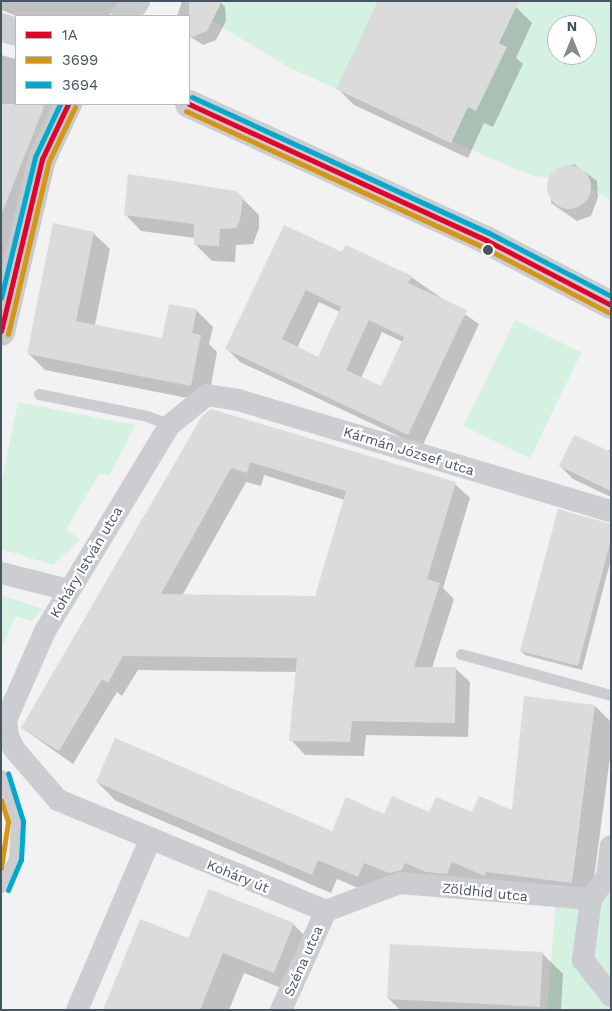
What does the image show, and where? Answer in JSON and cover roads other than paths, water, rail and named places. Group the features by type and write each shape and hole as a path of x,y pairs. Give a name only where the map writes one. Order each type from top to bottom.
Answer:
{"main road":[{"path":"126,15 136,1"},
{"path":"1,27 15,32"},
{"path":"1,332 42,158 68,105"}],"street":[{"path":"190,104 486,240 611,305"},
{"name":"Koháry István utca","path":"14,749 6,720 68,590 170,425 207,395"},
{"name":"Kármán József utca","path":"207,395 238,400 611,511"},
{"path":"1,573 68,590"},
{"name":"Koháry út","path":"14,749 58,800 150,840 326,911"},
{"path":"77,1010 150,840"},
{"path":"611,846 607,877 591,899 583,960 611,996"},
{"name":"Zöldhíd utca","path":"326,911 400,883 591,899"},
{"name":"Széna utca","path":"281,1010 326,911"}],"lane":[{"path":"39,394 147,416 170,425"},
{"path":"461,654 611,695"},
{"path":"1,775 16,821 14,858 1,886"}]}
